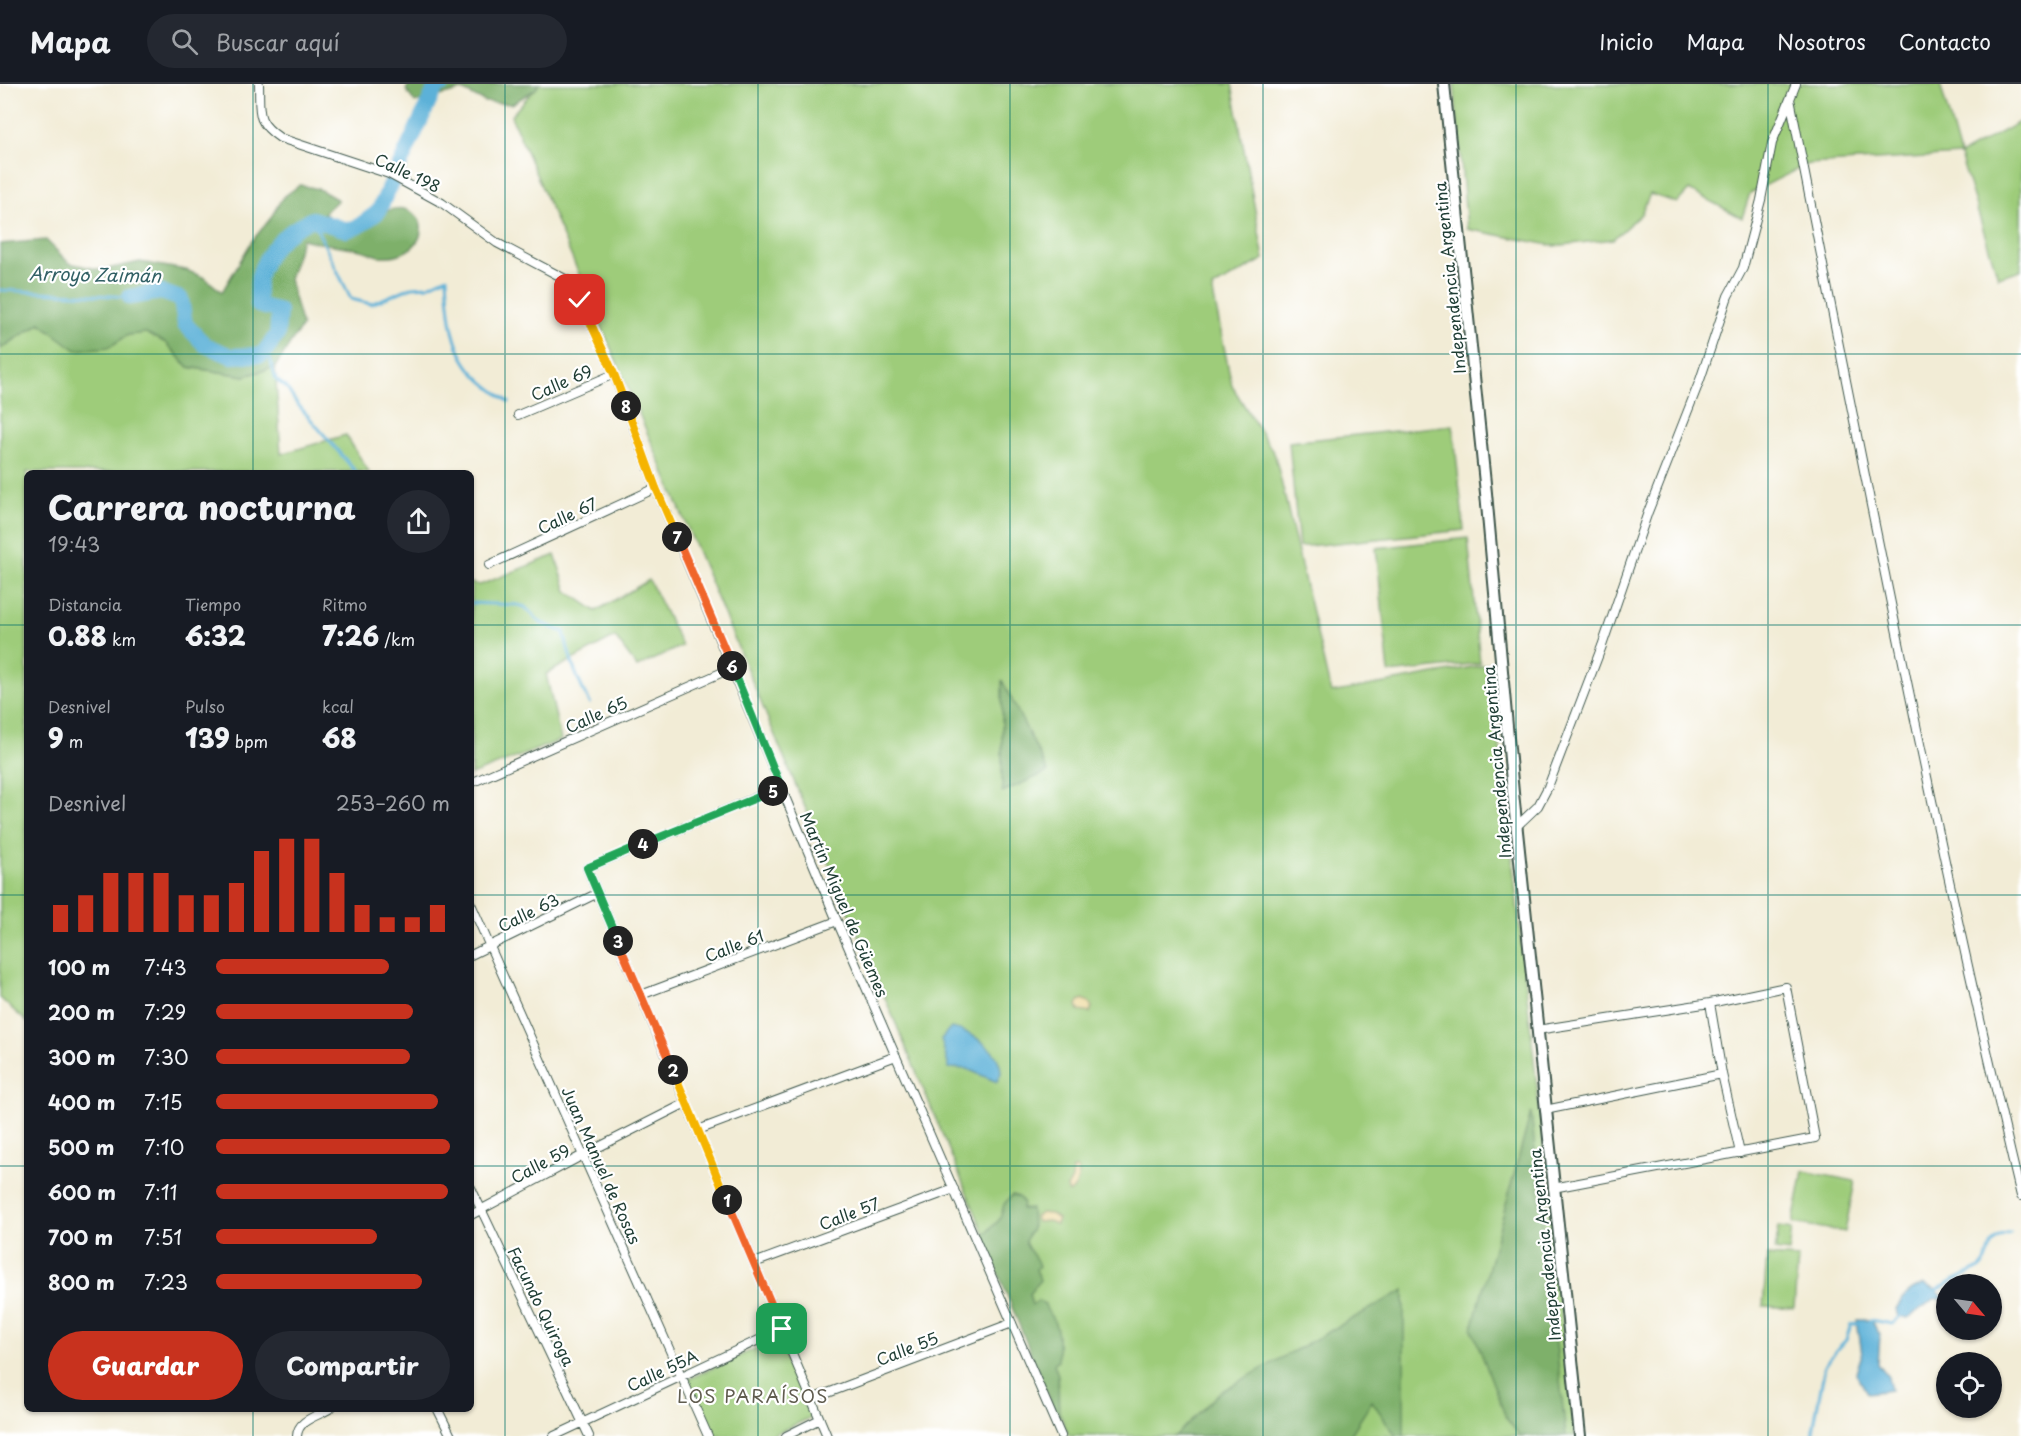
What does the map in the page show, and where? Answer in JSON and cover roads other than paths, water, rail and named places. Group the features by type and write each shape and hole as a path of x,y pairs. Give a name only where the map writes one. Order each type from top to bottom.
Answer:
{"street":[{"name":"Calle 198","path":"259,84 260,116 267,130 280,138 389,174 406,182 442,203 497,243 569,281"},
{"name":"Independencia Argentina","path":"1444,84 1545,1110 1580,1436"},
{"path":"1791,84 1790,99 1911,710 2021,1196"},
{"path":"1517,826 1538,806 1548,787 1598,657 1648,512 1700,380 1728,296 1743,268 1761,200 1772,143 1796,84"},
{"name":"Martín Miguel de Güemes","path":"569,281 614,374 656,488 837,921 1061,1436"},
{"name":"Calle 69","path":"518,415 614,374"},
{"name":"Calle 67","path":"489,566 656,488"},
{"name":"Calle 65","path":"474,782 732,668"},
{"path":"781,787 587,868 827,1436"},
{"name":"Calle 63","path":"474,954 598,893"},
{"name":"Juan Manuel de Rosas","path":"474,911 708,1436"},
{"name":"Calle 61","path":"641,995 837,921"},
{"path":"1537,1030 1710,1003 1786,987 1815,1138 1553,1188"},
{"path":"1710,1003 1722,1074 1740,1153"},
{"path":"698,1130 896,1056"},
{"path":"1545,1110 1722,1074"},
{"name":"Calle 59","path":"474,1214 686,1103"},
{"name":"Calle 57","path":"754,1263 954,1189"},
{"name":"Facundo Quiroga","path":"474,1195 589,1436"},
{"name":"Calle 55","path":"812,1399 1012,1323"},
{"name":"Calle 55A","path":"554,1436 782,1329"},
{"path":"297,1436 302,1423 323,1412"},
{"path":"439,1412 451,1436"},
{"path":"786,1436 820,1419"}],"water":[{"path":"951,1028 976,1037 990,1049 1000,1065 1001,1073 997,1082 967,1069 949,1068 941,1039"},
{"path":"1924,1285 1936,1290 1936,1299 1908,1318 1899,1316 1896,1309 1902,1300"},
{"path":"1857,1320 1871,1320 1880,1335 1878,1364 1888,1377 1891,1390 1867,1393 1856,1373 1862,1354"}],"waterway":[{"name":"Arroyo Zaimán","path":"130,297 161,292 181,299 185,324 205,345 231,356 262,355 277,335 279,311 258,305 259,276 267,257 286,235 312,219 347,230 359,226 378,212 436,87 443,84"},
{"path":"312,219 351,299 371,304 412,287 428,286 447,277 453,332 462,357 479,378 509,402"},
{"name":"Arroyo Zaimán","path":"0,290 130,297"},
{"path":"267,348 276,380 286,387 295,401 354,470"},
{"path":"474,603 525,607 541,623 564,632 574,668 590,703"},
{"path":"1967,1274 1981,1267 1996,1239 2010,1233"},
{"path":"1870,1320 1893,1324 1904,1314"},
{"path":"1812,1436 1825,1366 1846,1340 1851,1325 1861,1323"}],"district":[{"name":"LOS PARAÍSOS","path":"753,1395"}]}
